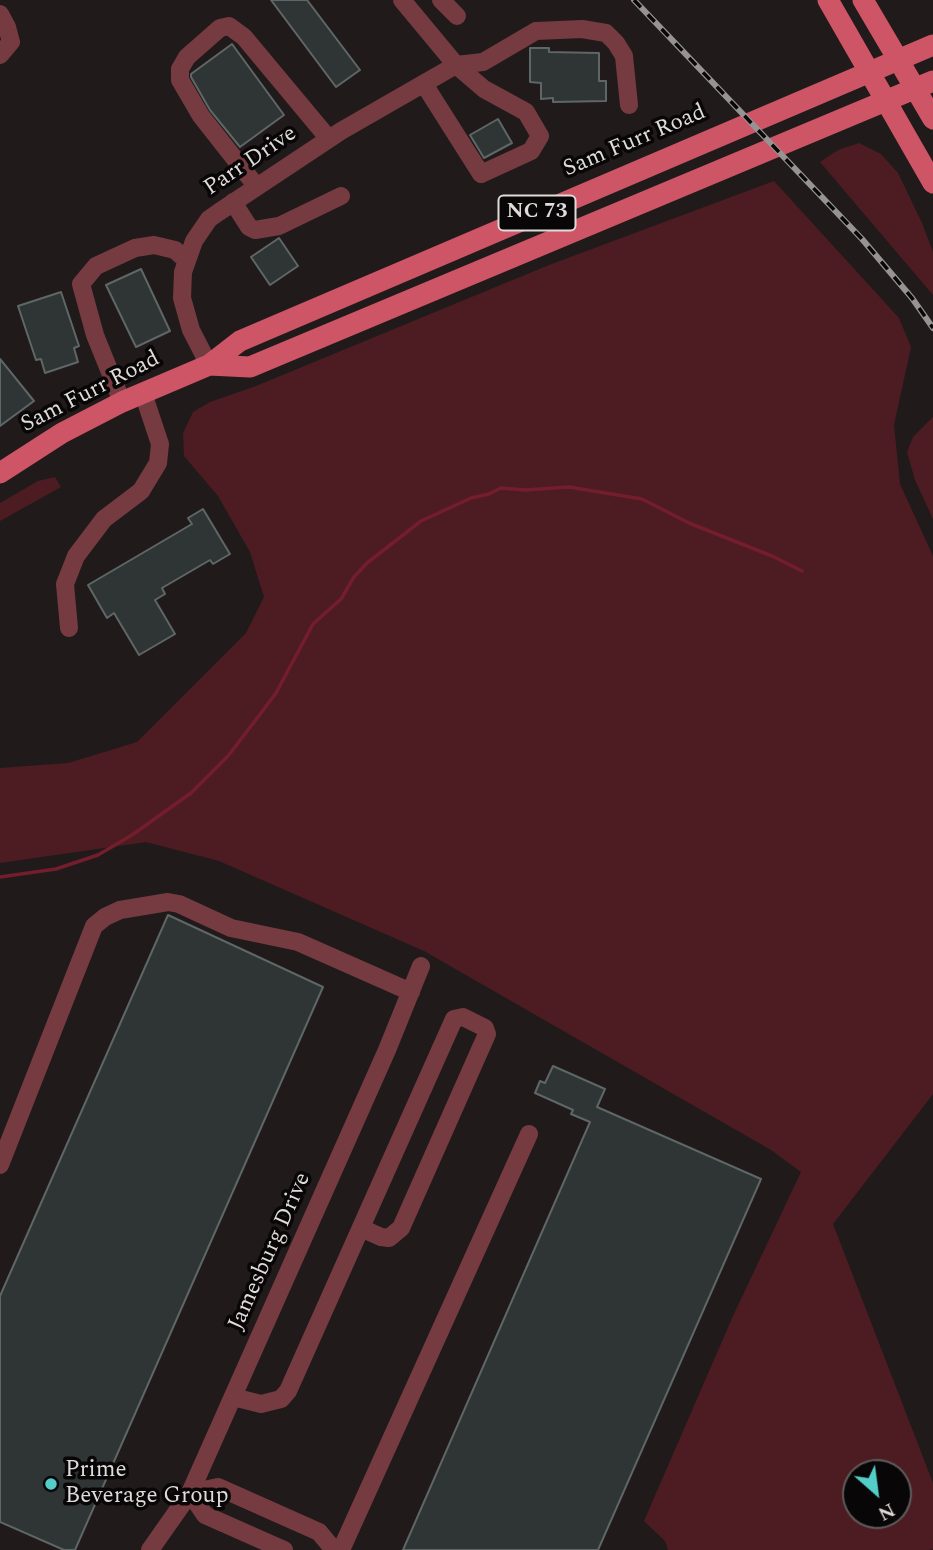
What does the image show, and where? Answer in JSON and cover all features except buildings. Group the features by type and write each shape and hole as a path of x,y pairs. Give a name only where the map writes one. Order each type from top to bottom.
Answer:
{"main road":[{"path":"828,0 933,183"},
{"path":"863,0 898,59 924,85 933,119"},
{"name":"Sam Furr Road","path":"0,474 45,443 122,402 209,365 240,341 933,45"},
{"name":"Sam Furr Road","path":"209,365 250,367 924,85"}],"street":[{"path":"441,0 457,16"},
{"path":"409,3 456,65 484,89 526,112 540,136 531,151 481,174 424,83"},
{"path":"0,14 11,42 0,55"},
{"path":"257,187 201,116 179,77 187,57 220,28 229,26 244,37 329,139"},
{"name":"Parr Drive","path":"209,365 185,313 182,285 186,260 199,232 209,219 329,139 456,65 483,62 536,31 582,29 606,33 624,56 629,105"},
{"path":"233,202 249,227 255,230 279,226 341,195"},
{"path":"122,402 95,335 81,284 96,266 135,248 154,245 175,250 186,260"},
{"path":"69,628 65,584 76,556 104,519 141,491 158,463 160,444 142,393"},
{"path":"1,1159 94,926 105,916 120,910 168,902 179,904 231,928 298,942 411,992"},
{"name":"Jamesburg Drive","path":"150,1550 190,1493 387,1050 421,966"},
{"path":"233,1397 261,1404 281,1399 288,1391 454,1019 463,1017 485,1028 487,1034 401,1228 389,1238 361,1228"},
{"path":"341,1550 529,1134"},
{"path":"285,1550 205,1515 190,1493 218,1487 319,1532 334,1550"}],"shaded area":[{"path":"859,143 881,154 898,173 933,252 933,295 820,162 838,150"},
{"path":"774,181 899,318 911,347 894,425 900,484 933,556 933,1094 833,1224 933,1483 933,1549 668,1550 665,1541 644,1521 733,1316 801,1172 771,1150 424,951 219,861 146,842 0,863 0,768 68,763 137,742 246,633 264,597 250,552 218,496 184,456 183,433 193,412 210,402 256,386 549,265"},
{"path":"933,417 933,519 915,480 907,452 913,437"},
{"path":"55,477 61,487 0,521 0,503 38,481"}],"waterway":[{"path":"0,877 56,869 98,855 132,835 191,793 228,756 258,717 276,693 313,624 341,599 354,577 367,563 421,521 471,498 501,488 525,490 569,487 642,499 689,523 802,571"}],"railway":[{"path":"634,0 862,239 912,298 933,328"}],"place":[{"name":"Prime Beverage Group","path":"51,1484"}]}
